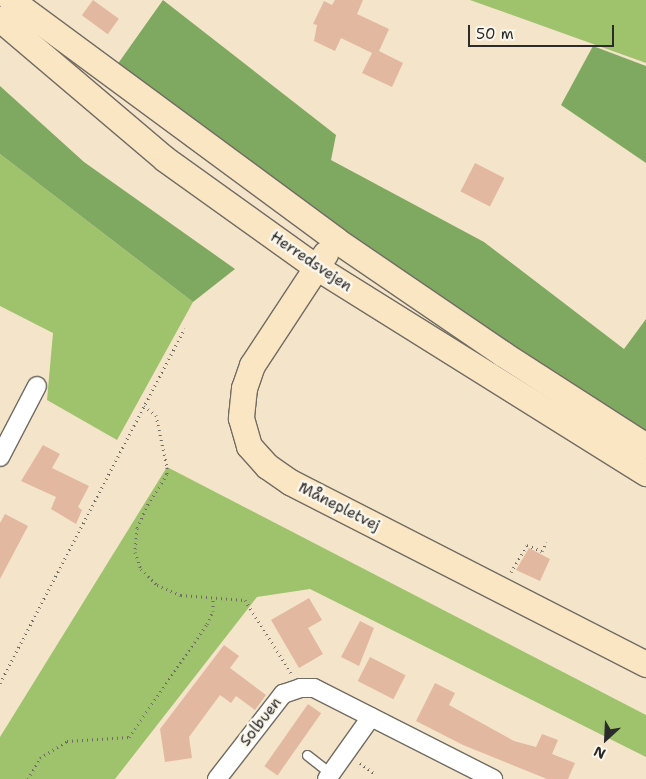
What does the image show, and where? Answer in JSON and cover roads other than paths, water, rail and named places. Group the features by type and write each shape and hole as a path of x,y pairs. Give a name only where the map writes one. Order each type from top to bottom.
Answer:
{"street":[{"path":"11,0 336,240 503,354 646,446"},
{"name":"Herredsvejen","path":"0,18 164,159 316,267 646,473"},
{"name":"Månepletvej","path":"336,240 316,267 249,372 244,388 241,418 249,446 267,466 290,482 646,664"},
{"path":"0,457 37,386"},
{"name":"Solbuen","path":"217,779 283,694 300,688 314,688 493,779"},
{"path":"329,776 371,717"}],"lane":[{"path":"307,755 329,776"}]}
